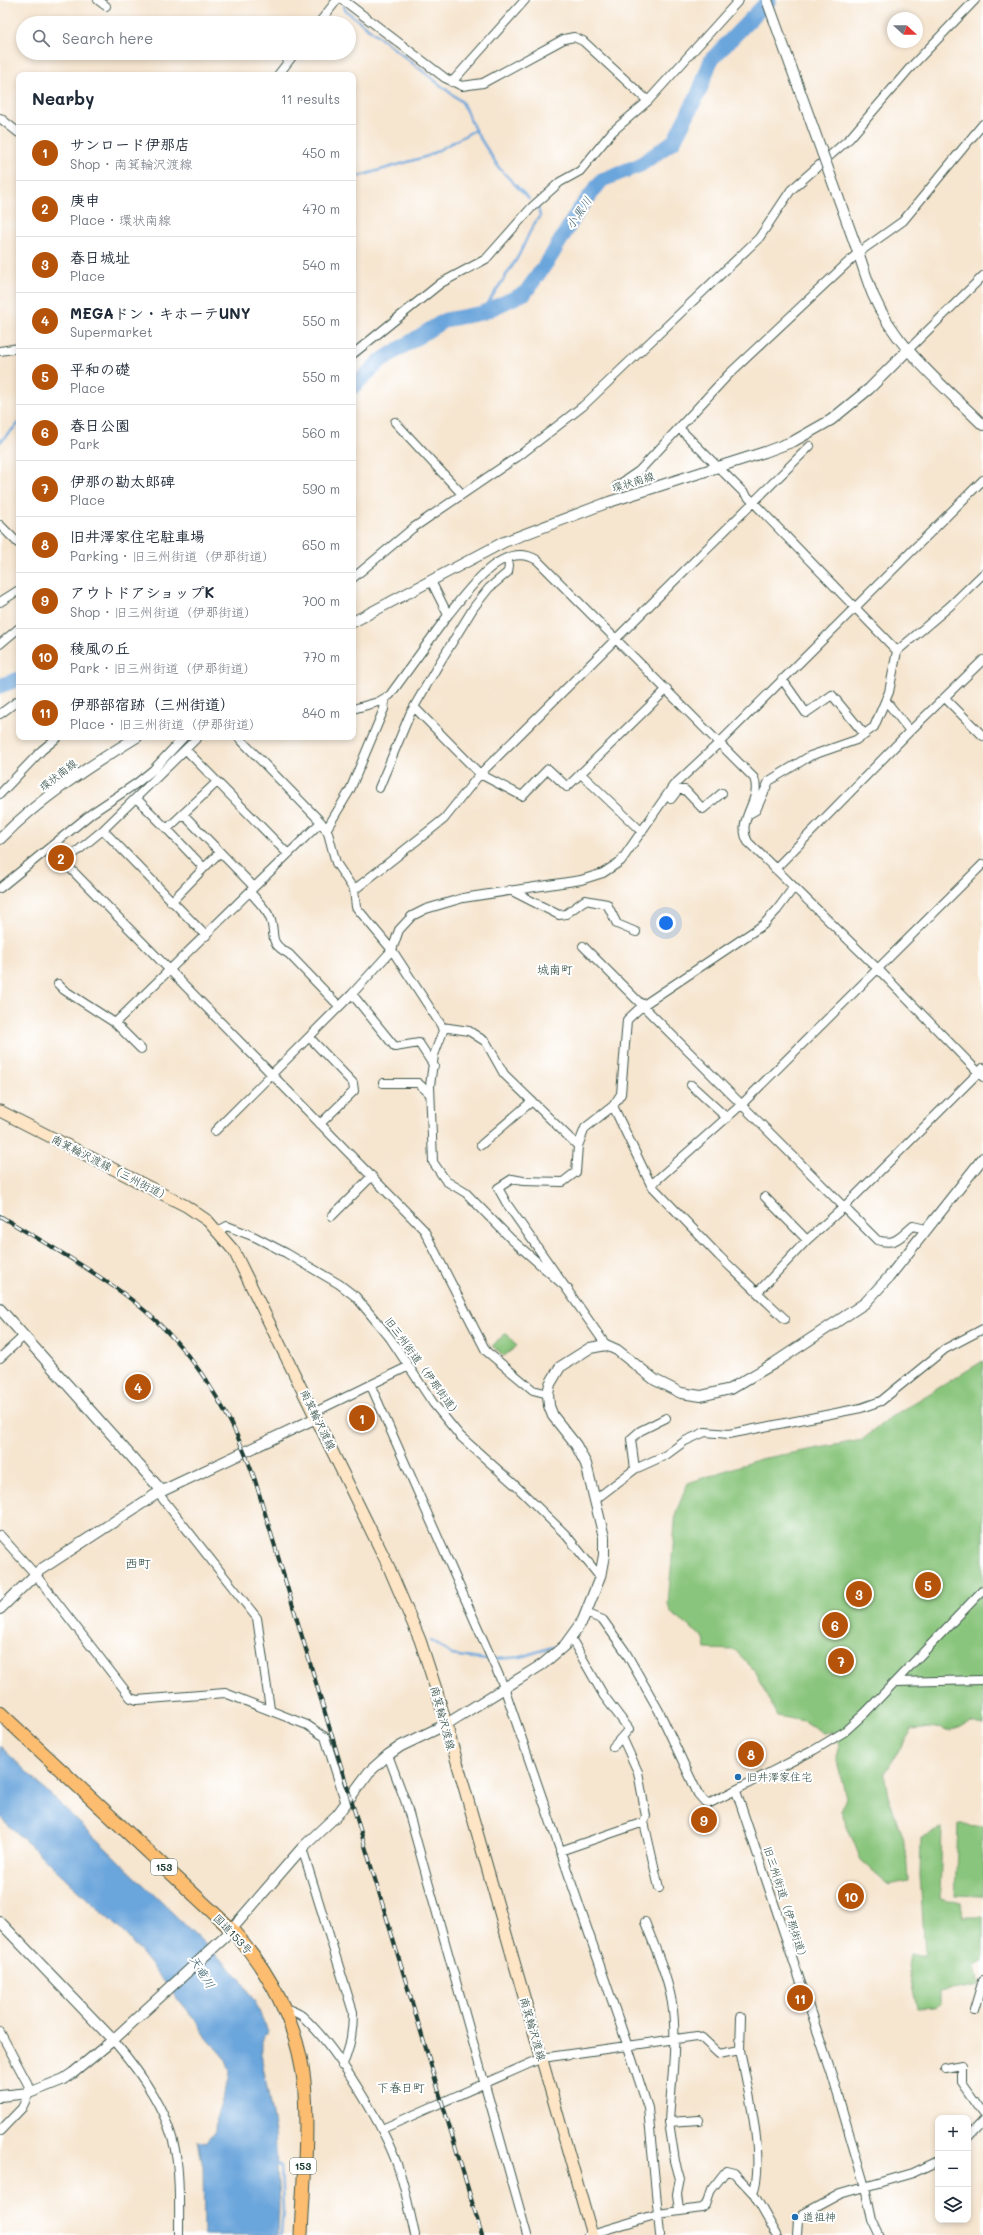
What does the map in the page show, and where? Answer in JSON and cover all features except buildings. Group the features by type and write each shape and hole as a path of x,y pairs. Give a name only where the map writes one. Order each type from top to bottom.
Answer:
{"highway":[{"name":"国道153号","path":"0,1714 228,1934 253,1954 283,2007 296,2044 304,2080 305,2097 301,2235"}],"main road":[{"name":"南箕輪沢渡線（三州街道）","path":"0,1111 186,1206 208,1221 218,1231"},
{"name":"南箕輪沢渡線","path":"218,1231 234,1251 387,1563 429,1666 542,2058 590,2235"}],"street":[{"path":"98,0 106,6"},
{"path":"324,16 337,0"},
{"path":"343,0 452,82 462,86 483,83 564,39 574,37 583,41 648,100"},
{"path":"452,82 525,0"},
{"path":"356,352 441,283 486,259 532,207 560,182 580,172 612,132 648,100 740,0"},
{"path":"767,0 873,296 908,350 983,425"},
{"path":"356,576 413,528 520,455 583,406 759,238 791,190 850,138 909,69 975,0"},
{"path":"280,72 290,60"},
{"path":"0,118 16,131"},
{"path":"617,486 639,471 728,375 858,253 903,221 983,124"},
{"path":"908,350 983,276"},
{"path":"0,351 16,348"},
{"name":"環状南線","path":"356,620 504,542 609,502 718,468 794,441 831,420 869,389 908,350"},
{"path":"395,422 462,494"},
{"path":"679,428 897,651"},
{"path":"354,890 444,819 480,774 810,446"},
{"path":"215,1131 338,1006 352,994 392,950 399,930 412,916 426,909 463,898 582,880 603,873 621,861 673,786 720,743 782,679 983,480"},
{"path":"0,525 16,541"},
{"path":"326,830 350,790 384,709 385,699 448,615 483,574 494,565 507,558 527,554 537,560 754,778 757,791 743,828 744,835 748,842 982,1073 844,1207 807,1240 758,1292"},
{"path":"379,788 414,707 474,607 489,588 508,572 509,565 507,558"},
{"path":"748,814 756,810 769,782 810,756 856,740 865,735 874,727 886,701 897,651 950,606 983,574"},
{"path":"431,581 448,615"},
{"path":"0,602 16,592"},
{"path":"0,644 16,631"},
{"path":"775,869 910,730 983,660"},
{"path":"782,679 806,713 832,695 865,735"},
{"path":"414,707 480,774 522,796 548,770 567,787 666,689"},
{"path":"945,698 983,736"},
{"path":"356,708 385,699"},
{"path":"886,701 910,730"},
{"path":"0,714 16,702"},
{"path":"0,794 42,750 54,740"},
{"name":"環状南線","path":"0,839 14,825 83,770 132,740"},
{"path":"0,888 92,813 137,783 153,770 181,740"},
{"path":"195,740 102,830 64,862 424,1230 486,1352 519,1376 533,1390 548,1394"},
{"path":"241,740 321,822 326,830 336,863 354,890 356,907 392,950 442,1027 443,1031 434,1055 434,1066 430,1086 433,1162 446,1181 466,1193 511,1239 568,1289"},
{"path":"186,750 288,854"},
{"path":"580,773 642,832"},
{"path":"168,829 217,782"},
{"path":"650,821 654,822 678,790 685,790 703,809 722,793"},
{"path":"136,798 168,829 204,868"},
{"path":"183,814 220,852 252,890 272,922 272,935 276,945 289,954 338,1006"},
{"path":"115,1023 206,936 321,822"},
{"path":"102,830 206,936"},
{"path":"171,902 220,852"},
{"path":"651,1185 741,1105 983,864"},
{"path":"794,887 778,910 763,925 642,1006 627,1020 621,1094 613,1106 585,1128 578,1146 576,1172 563,1182 523,1181 512,1179 498,1188 507,1204 606,1345 617,1350 655,1380 681,1393 701,1396 730,1389 773,1364 865,1303 889,1277 983,1158"},
{"path":"510,890 559,915 566,914 585,900 608,904 617,924 636,932"},
{"path":"583,946 877,1240 887,1243 894,1242 913,1226 926,1229"},
{"path":"58,984 64,990 115,1023 141,1049"},
{"path":"352,994 395,1047 418,1043 434,1066"},
{"path":"442,1027 469,1032 486,1042 504,1074 578,1146"},
{"path":"309,1037 353,1083 354,1091 320,1124"},
{"path":"383,1083 418,1083 430,1094"},
{"path":"691,1085 727,1118"},
{"path":"481,1145 532,1101"},
{"path":"613,1106 651,1185 718,1256 785,1319"},
{"path":"332,1216 372,1176"},
{"path":"765,1197 807,1240"},
{"name":"旧三州街道（伊那街道）","path":"218,1231 227,1226 255,1237 339,1284 356,1297 370,1312 390,1338 407,1367 433,1403 460,1436 515,1485 566,1535 600,1577"},
{"path":"0,1310 160,1492 257,1618 270,1709"},
{"path":"596,1500 635,1469 666,1455 685,1442 705,1432 729,1434 871,1406 881,1401 914,1376 945,1349 983,1328"},
{"path":"0,1358 24,1336"},
{"path":"0,2096 30,2092 64,2079 115,2037 228,1934 302,1848 346,1804 369,1772 388,1755 401,1746 445,1725 555,1655 571,1638 586,1613 600,1577 604,1555 604,1538 596,1500 586,1464 576,1445 553,1416 549,1406 548,1394 553,1376 560,1367 590,1348 606,1345"},
{"path":"0,1609 35,1574 160,1492 315,1415 407,1367"},
{"path":"371,1386 504,1687 628,2046 648,2108 660,2235"},
{"path":"635,1469 631,1439 640,1431 666,1418"},
{"path":"0,1535 35,1574 131,1698 137,1700 225,1693 270,1709 307,1725 325,1737 346,1804"},
{"path":"586,1613 602,1620 626,1651 659,1711 701,1799 710,1803 736,1792 844,1732 865,1713 983,1590"},
{"path":"571,1638 604,1696 629,1729 613,1747"},
{"path":"895,1682 983,1680"},
{"path":"622,1737 638,1772 646,1816 644,1822 659,1888"},
{"path":"388,1755 406,1803 526,2235"},
{"name":"旧三州街道（伊那街道）","path":"736,1792 832,2075 865,2187 872,2220 879,2235"},
{"path":"560,1850 644,1822"},
{"path":"302,1848 353,2012 348,2051 342,2066"},
{"path":"0,1922 115,2037 156,2101 170,2130 177,2161 180,2235"},
{"path":"644,1922 662,1965 672,2004 673,2040 669,2122 675,2161 680,2179 677,2194 679,2210"},
{"path":"974,2010 983,1980"},
{"path":"283,2007 301,2015 318,2033 342,2066 382,2129 399,2169 415,2235"},
{"path":"741,2017 740,2050 757,2153 756,2183 753,2192"},
{"path":"0,2032 30,2092"},
{"path":"382,2129 542,2058 697,2036 702,2038 719,2054 740,2050"},
{"path":"945,2068 962,2065 962,2083 983,2113"},
{"path":"0,2131 22,2108 30,2092"},
{"path":"669,2122 699,2120"},
{"path":"971,2134 983,2120"},
{"path":"796,2235 798,2220 802,2214 840,2194 913,2173 935,2162"},
{"path":"590,2235 658,2214 702,2208 706,2205 712,2190 726,2171 734,2173 753,2192 777,2235"}],"green space":[{"path":"506,1333 517,1346 504,1356 492,1346"},
{"path":"983,1361 983,1725 971,1722 951,1731 939,1727 912,1730 884,1773 888,1795 906,1850 908,1881 889,1885 861,1860 841,1811 846,1797 836,1758 839,1744 833,1732 823,1733 804,1721 777,1716 754,1670 735,1650 706,1649 704,1638 670,1612 668,1603 676,1512 688,1483 760,1459 862,1440 889,1418"},
{"path":"958,1825 983,1826 983,1896 955,1895"},
{"path":"942,1828 940,1898 961,1903 963,1917 983,1917 983,1962 975,1966 979,1985 940,1992 940,2004 934,2007 917,2008 908,1967 910,1955 925,1955 920,1875 921,1838"},
{"path":"854,1886 860,1900 847,1905 842,1892"}],"water":[{"name":"天竜川","path":"0,1746 239,1977 256,2004 268,2032 262,2037 262,2060 275,2132 279,2204 278,2235 204,2235 203,2166 198,2140 206,2142 216,2131 217,2115 229,2079 230,2070 226,2060 127,1936 0,1817"}],"waterway":[{"name":"小黒川","path":"356,384 380,361 445,320 482,313 525,293 550,258 578,211 602,180 640,165 674,141 699,92 711,60 769,0"},
{"path":"344,6 345,10 353,16"},
{"path":"356,19 462,102 475,130 499,168 529,199"},
{"path":"356,177 428,156 475,130"},
{"path":"482,313 516,260 533,226 540,216 538,208"},
{"path":"0,442 16,426"},
{"name":"小黒川","path":"0,686 16,680"},
{"path":"431,1640 452,1655 486,1660"},
{"path":"495,1659 521,1657 552,1647"},
{"path":"273,2163 281,2166 283,2211 281,2235"}],"railway":[{"path":"0,1216 94,1273 147,1312 168,1332 187,1354 204,1377 233,1426 255,1480 482,2235"}],"place":[{"name":"庚申","path":"61,858"},
{"name":"MEGAドン・キホーテUNY","path":"138,1387"},
{"name":"サンロード伊那店","path":"362,1418"},
{"name":"平和の礎","path":"928,1585"},
{"name":"春日城址","path":"859,1594"},
{"name":"春日公園","path":"835,1625"},
{"name":"伊那の勘太郎碑","path":"841,1661"},
{"name":"旧井澤家住宅駐車場","path":"751,1754"},
{"name":"旧井澤家住宅","path":"738,1777"},
{"name":"アウトドアショップK","path":"704,1820"},
{"name":"稜風の丘","path":"851,1896"},
{"name":"伊那部宿跡（三州街道）","path":"800,1998"},
{"name":"道祖神","path":"795,2217"}],"district":[{"name":"城南町","path":"555,970"},
{"name":"西町","path":"138,1563"},
{"name":"下春日町","path":"401,2088"}]}
